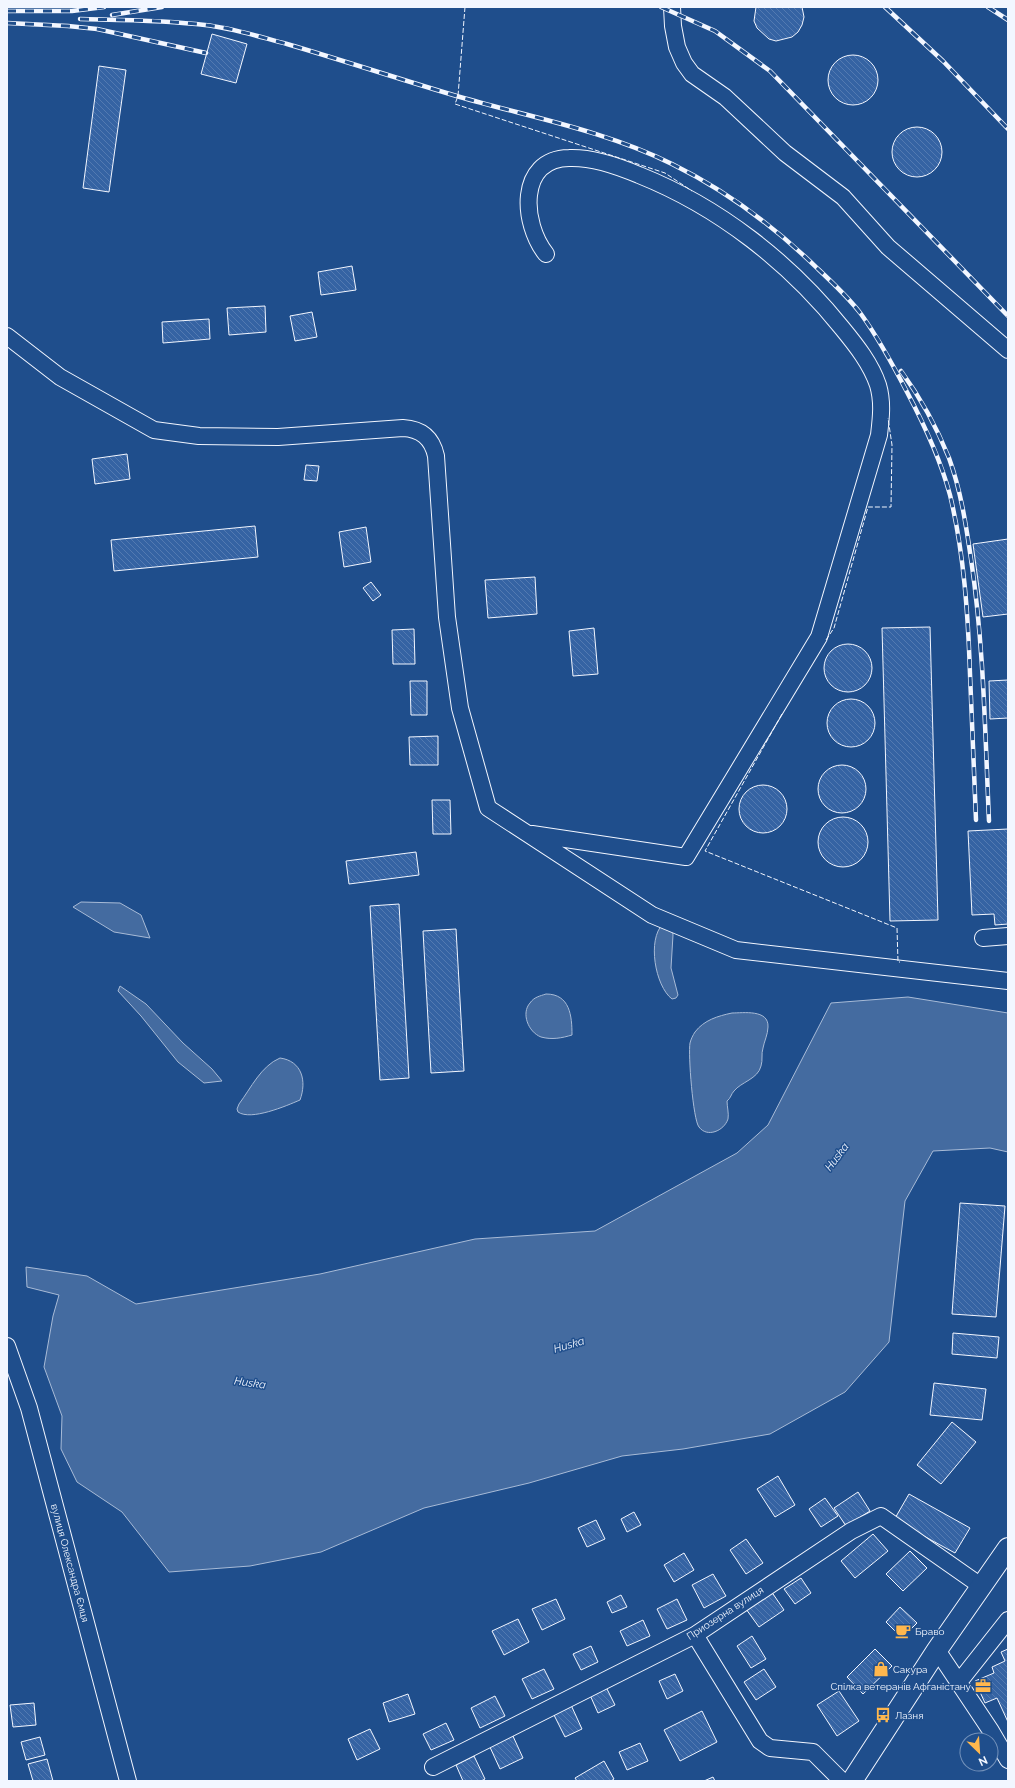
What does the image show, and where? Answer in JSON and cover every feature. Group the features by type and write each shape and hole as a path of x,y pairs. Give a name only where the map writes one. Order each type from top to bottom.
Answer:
{"main road":[{"path":"852,1781 937,1650 1008,1548"}],"street":[{"path":"672,7 673,26 677,47 684,63 692,74 725,97 786,153 842,197 888,247 1008,350"},
{"path":"526,833 686,857 819,638 879,436 881,411 881,398 869,366 855,344 803,284 778,261 732,225 688,198 657,182 626,169 596,161 569,158 551,161 539,170 532,183 528,199 532,231 538,244 546,254"},
{"path":"7,336 60,377 154,430 199,436 278,437 403,428 416,430 428,438 432,443 436,456 447,617 460,708 488,808 652,915 736,950 1008,981"},
{"path":"983,938 1008,936"},
{"name":"вулиця Олександра Ємця","path":"7,1346 28,1408 128,1781"},
{"name":"Приозерна вулиця","path":"433,1767 694,1635 851,1531 881,1516 982,1586"},
{"path":"959,1682 1008,1620"},
{"path":"694,1635 760,1741 770,1748 813,1752 842,1781"},
{"path":"937,1650 991,1731 1008,1760"}],"water":[{"path":"81,902 120,903 141,915 150,938 114,932 73,907"},
{"path":"663,924 672,928 673,935 671,968 678,995 676,998 672,999 666,993 661,984 657,974 655,962 655,940 658,931"},
{"path":"120,986 146,1004 183,1043 212,1069 222,1081 204,1083 178,1062 141,1016 118,991"},
{"path":"546,994 554,995 565,1002 570,1014 572,1035 557,1038 545,1038 536,1035 529,1027 526,1017 527,1007 533,999"},
{"name":"Huska","path":"908,997 1008,1013 1008,1152 990,1148 933,1151 905,1201 889,1342 845,1392 770,1434 683,1449 622,1456 529,1483 424,1508 321,1552 250,1566 169,1572 122,1512 77,1482 61,1449 62,1416 44,1367 53,1316 59,1295 27,1287 26,1267 87,1276 136,1304 320,1274 475,1239 595,1231 737,1153 768,1125 831,1003"},
{"path":"732,1013 754,1013 764,1017 767,1021 768,1030 762,1050 762,1064 756,1074 737,1088 727,1101 728,1119 723,1127 715,1132 706,1132 699,1127 695,1112 690,1073 690,1043 695,1032 703,1024 717,1017"},
{"path":"280,1058 293,1063 301,1073 303,1086 300,1100 278,1109 260,1114 251,1115 238,1112 237,1109 239,1104 257,1078 267,1066"}],"building":[{"path":"756,7 802,7 804,17 802,25 798,32 792,37 776,41 769,39 757,28 754,21"},
{"path":"212,34 247,44 236,83 201,74"},
{"path":"853,55 863,57 871,62 876,70 878,80 876,90 871,98 863,103 853,105 843,103 835,98 830,90 828,80 830,70 835,62 843,57"},
{"path":"99,66 126,70 109,192 83,188"},
{"path":"917,127 927,129 935,134 940,142 942,152 940,162 935,170 927,175 917,177 907,175 899,170 894,162 892,152 894,142 899,134 907,129"},
{"path":"352,266 356,290 321,295 318,272"},
{"path":"265,306 266,332 229,335 227,308"},
{"path":"312,312 317,337 295,341 290,316"},
{"path":"209,319 210,339 163,343 162,322"},
{"path":"127,454 130,479 95,484 92,459"},
{"path":"306,465 319,466 317,481 304,480"},
{"path":"255,526 258,557 114,571 111,540"},
{"path":"366,527 371,562 344,567 339,532"},
{"path":"1008,539 1008,614 983,617 973,544"},
{"path":"535,577 537,614 488,618 485,580"},
{"path":"371,582 381,595 373,601 363,588"},
{"path":"930,627 938,920 890,921 882,628"},
{"path":"594,628 598,674 573,676 569,631"},
{"path":"414,629 415,664 393,664 392,630"},
{"path":"843,644 853,644 862,648 868,654 872,663 872,673 868,682 862,688 853,692 843,692 834,688 828,682 824,673 824,663 828,654 834,648"},
{"path":"1008,680 1008,718 990,719 989,681"},
{"path":"410,681 427,681 427,715 411,715"},
{"path":"851,699 860,701 868,706 873,714 875,723 873,732 868,740 860,745 851,747 842,745 834,740 829,732 827,723 829,714 834,706 842,701"},
{"path":"438,736 438,765 410,765 409,737"},
{"path":"842,765 851,767 859,772 864,780 866,789 864,798 859,806 851,811 842,813 833,811 825,806 820,798 818,789 820,780 825,772 833,767"},
{"path":"763,785 772,787 780,792 785,800 787,809 785,818 780,826 772,831 763,833 754,831 746,826 741,818 739,809 741,800 746,792 754,787"},
{"path":"432,800 450,800 451,834 433,834"},
{"path":"843,817 852,819 863,828 868,842 866,851 857,862 843,867 834,865 823,856 818,842 820,833 829,822"},
{"path":"1008,829 1008,924 995,925 994,914 972,915 968,831"},
{"path":"416,852 419,875 349,884 346,861"},
{"path":"399,904 409,1078 380,1080 370,906"},
{"path":"456,929 464,1071 431,1073 423,931"},
{"path":"960,1203 1005,1206 996,1317 952,1314"},
{"path":"953,1333 999,1337 997,1358 952,1354"},
{"path":"934,1383 986,1389 982,1420 930,1415"},
{"path":"952,1422 976,1442 941,1484 917,1465"},
{"path":"778,1476 795,1505 775,1517 757,1489"},
{"path":"858,1492 870,1511 846,1526 834,1508"},
{"path":"909,1494 970,1528 955,1553 894,1520"},
{"path":"825,1498 838,1516 821,1527 809,1509"},
{"path":"634,1512 641,1525 627,1532 621,1519"},
{"path":"596,1520 605,1539 587,1547 578,1528"},
{"path":"873,1534 888,1551 855,1578 841,1561"},
{"path":"746,1539 763,1563 746,1574 730,1550"},
{"path":"910,1551 927,1568 903,1591 886,1574"},
{"path":"684,1553 694,1570 674,1582 664,1565"},
{"path":"713,1574 726,1596 704,1608 692,1585"},
{"path":"801,1578 811,1593 795,1604 784,1589"},
{"path":"771,1591 784,1610 759,1627 746,1609"},
{"path":"621,1595 627,1607 612,1613 607,1602"},
{"path":"556,1599 565,1619 542,1630 532,1609"},
{"path":"677,1599 687,1620 667,1629 657,1609"},
{"path":"900,1607 917,1623 902,1638 886,1622"},
{"path":"518,1619 529,1642 504,1655 492,1631"},
{"path":"643,1620 650,1636 627,1646 620,1631"},
{"path":"752,1636 766,1659 751,1668 737,1646"},
{"path":"591,1646 598,1662 581,1670 573,1654"},
{"path":"875,1649 892,1666 863,1694 847,1677"},
{"path":"1008,1649 1008,1722 997,1698 985,1703 975,1681 994,1673 992,1667 1005,1661 1001,1652"},
{"path":"544,1669 554,1689 532,1699 522,1679"},
{"path":"764,1669 776,1687 756,1700 744,1682"},
{"path":"675,1674 683,1691 667,1699 659,1681"},
{"path":"606,1687 615,1705 598,1713 590,1695"},
{"path":"839,1691 859,1721 837,1736 817,1705"},
{"path":"408,1694 415,1714 389,1722 383,1703"},
{"path":"495,1696 505,1716 480,1728 471,1708"},
{"path":"34,1703 36,1725 13,1727 10,1705"},
{"path":"571,1705 582,1729 565,1737 553,1713"},
{"path":"702,1711 717,1742 680,1761 664,1730"},
{"path":"446,1723 454,1740 431,1750 423,1734"},
{"path":"370,1729 380,1749 357,1760 348,1739"},
{"path":"512,1734 523,1758 500,1769 489,1745"},
{"path":"40,1737 45,1755 26,1760 21,1742"},
{"path":"640,1743 648,1761 627,1770 619,1752"},
{"path":"474,1756 485,1779 481,1781 463,1781 456,1765"},
{"path":"47,1759 53,1781 33,1781 28,1764"},
{"path":"604,1761 614,1779 611,1781 577,1781 575,1778"},
{"path":"713,1777 715,1781 704,1781"}],"railway":[{"path":"7,11 72,11 104,7"},
{"path":"112,15 162,7"},
{"path":"661,7 715,31 770,71 1008,316"},
{"path":"885,7 943,61 1008,129"},
{"path":"988,7 1008,20"},
{"path":"80,19 143,20 190,23 236,30 287,44 460,97 621,142 672,164 712,186 750,211 802,254 851,302 874,333 920,417 932,442 946,481 959,539 966,606 976,820"},
{"path":"7,23 97,29 206,53"},
{"path":"901,371 934,424 949,458 963,508 979,624 989,821"}],"fence":[{"path":"465,7 458,96 455,104 665,173 692,191"},
{"path":"826,640 834,628 868,507 891,507 892,445 888,418"},
{"path":"782,714 705,851 897,928 898,962 900,962"}],"place":[{"name":"Браво","path":"903,1631"},
{"name":"Сакура","path":"881,1669"},
{"name":"Спілка ветеранів Афганістану","path":"983,1686"},
{"name":"Лазня","path":"883,1715"}]}
